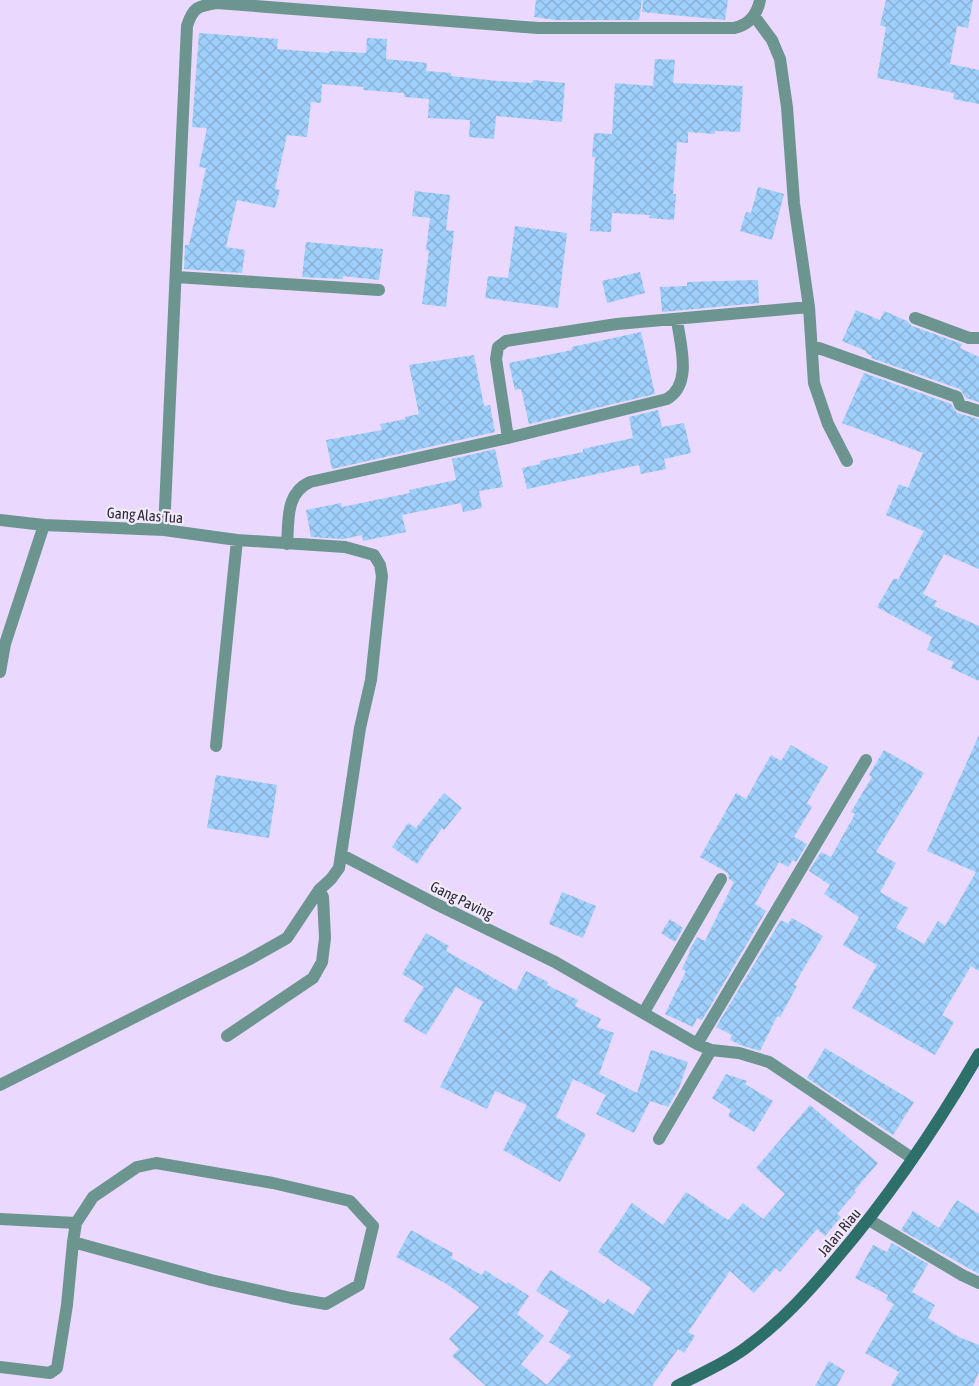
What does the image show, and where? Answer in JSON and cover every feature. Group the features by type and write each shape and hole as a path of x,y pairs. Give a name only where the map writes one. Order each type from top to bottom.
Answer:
{"main road":[{"name":"Jalan Riau","path":"677,1386 750,1345 782,1320 814,1285 869,1220 948,1106 979,1054"}],"street":[{"path":"164,530 187,26 192,12 203,5 217,3 538,28 734,28 743,26 754,17 760,0"},
{"path":"754,17 772,40 780,59 787,107 794,203 809,307 814,383 828,424 847,460"},
{"path":"176,277 379,290"},
{"path":"508,438 496,359 497,351 503,343 585,328 809,307"},
{"path":"915,318 969,338 979,338"},
{"path":"0,1085 248,960 287,938 319,890 335,874 342,855 345,817 354,762 371,680 382,576 380,565 374,555 359,550 287,544 292,497 295,492 304,485 327,478 655,403 671,396 680,385 682,376 677,320"},
{"path":"813,346 957,397 960,405 979,411"},
{"name":"Gang Alas Tua","path":"0,520 44,525 164,530 287,544"},
{"path":"0,672 5,644 44,525"},
{"path":"216,746 237,540"},
{"path":"697,1044 866,760"},
{"name":"Gang Paving","path":"342,855 555,962 697,1044 711,1050 740,1053 769,1062 912,1158"},
{"path":"644,1012 722,879"},
{"path":"227,1036 313,978 322,962 325,938 324,897 319,890"},
{"path":"658,1139 711,1050"},
{"path":"0,1368 50,1373 57,1368 67,1305 73,1242 76,1223 93,1197 137,1167 156,1163 273,1183 350,1201 373,1226 359,1284 326,1304 211,1280 73,1242"},
{"path":"0,1219 76,1223"},
{"path":"869,1220 979,1283"}],"building":[{"path":"536,0 642,0 639,20 556,20 534,17"},
{"path":"643,0 728,0 725,20 642,12"},
{"path":"886,0 973,0 968,28 957,26 950,64 979,70 979,104 953,99 954,93 877,78 886,27 880,25"},
{"path":"199,33 278,39 277,49 329,53 329,51 366,53 367,38 387,39 386,59 427,63 426,71 498,81 532,83 533,80 565,83 562,122 496,116 494,139 469,137 470,120 428,118 429,99 404,97 404,93 363,90 364,87 322,84 321,103 311,102 307,137 287,135 275,189 280,190 275,208 237,200 226,247 245,250 242,273 184,269 185,245 189,245 206,168 199,167 207,128 192,127"},
{"path":"655,59 675,60 673,83 743,86 740,132 715,131 715,134 688,132 688,143 677,142 673,194 676,194 674,220 649,218 650,215 612,213 611,232 590,231 595,157 592,157 594,133 612,134 615,83 653,86"},
{"path":"758,187 784,194 772,240 740,231 746,212 751,213"},
{"path":"415,191 450,195 446,230 454,231 446,307 422,304 429,251 426,250 430,218 412,216"},
{"path":"515,226 567,233 558,308 485,298 488,276 508,278"},
{"path":"306,242 383,249 379,280 343,276 343,279 302,277"},
{"path":"640,272 645,293 607,303 602,281"},
{"path":"758,280 759,303 662,312 660,287 687,286 687,282"},
{"path":"856,310 880,320 884,311 907,321 912,326 962,344 960,348 979,357 979,402 966,398 960,389 871,358 872,356 866,351 842,341"},
{"path":"641,332 655,394 529,424 521,389 515,390 509,363"},
{"path":"474,355 484,406 490,405 495,432 332,469 326,440 382,430 380,424 419,414 409,365"},
{"path":"864,373 951,404 957,413 979,419 979,569 944,554 923,594 937,601 934,606 979,626 979,681 951,668 954,662 927,650 932,637 877,607 894,578 898,580 924,531 886,515 899,484 908,488 923,453 842,423"},
{"path":"658,410 662,427 684,423 691,453 664,459 666,469 641,474 639,465 527,489 522,468 540,464 540,461 583,452 583,449 633,438 629,417"},
{"path":"495,449 503,487 479,491 482,508 463,512 461,503 402,515 406,532 363,541 362,535 343,539 311,537 306,510 341,503 342,507 410,493 409,490 456,480 452,459"},
{"path":"979,735 979,971 971,966 942,1015 954,1022 935,1055 852,1008 877,965 843,945 859,917 824,894 830,885 809,871 821,852 831,857 855,814 851,812 872,777 869,775 884,750 924,773 876,852 896,863 880,892 908,908 896,928 924,944 938,921 945,926 976,872 927,851"},
{"path":"791,745 828,767 807,803 812,807 794,837 807,844 796,862 793,860 788,867 779,862 755,904 766,911 702,1020 697,1018 693,1027 665,1014 686,971 682,969 689,951 697,937 705,941 734,882 729,879 728,873 700,857 736,793 746,799 771,755 781,761"},
{"path":"216,775 277,785 269,838 207,828"},
{"path":"444,793 462,808 444,830 442,828 417,864 392,847 408,823 416,828"},
{"path":"562,892 596,906 583,938 549,924"},
{"path":"792,918 823,936 794,985 797,986 780,1017 777,1016 760,1051 741,1045 730,1040 732,1035 716,1027 781,920 788,924"},
{"path":"670,919 683,928 675,942 661,933"},
{"path":"426,933 449,946 446,951 516,991 526,971 548,982 547,985 578,1000 575,1006 601,1019 597,1027 614,1033 599,1074 637,1093 651,1050 688,1062 679,1088 668,1107 650,1101 634,1133 596,1114 606,1095 573,1079 556,1117 586,1134 560,1182 503,1150 527,1105 495,1091 487,1109 440,1087 483,1002 456,987 426,1035 403,1021 424,987 402,974"},
{"path":"825,1048 914,1102 893,1135 807,1078"},
{"path":"726,1074 747,1081 745,1084 773,1101 754,1132 728,1116 731,1110 712,1098"},
{"path":"810,1105 878,1163 837,1214 841,1217 825,1236 817,1229 780,1272 776,1268 754,1293 730,1271 688,1332 695,1336 684,1353 678,1349 652,1386 486,1386 452,1356 459,1349 449,1339 479,1307 445,1283 396,1257 411,1230 453,1253 451,1258 482,1275 485,1270 529,1296 517,1314 544,1336 521,1364 547,1385 571,1356 549,1342 569,1311 536,1291 550,1270 604,1304 608,1299 633,1315 651,1288 598,1252 632,1203 663,1225 686,1192 728,1220 743,1203 763,1219 785,1194 756,1168"},
{"path":"957,1200 979,1214 979,1274 901,1230 913,1211 939,1228"},
{"path":"892,1243 928,1264 912,1292 935,1305 928,1318 959,1337 979,1345 979,1372 973,1386 891,1386 899,1372 865,1353 894,1304 886,1300 888,1295 855,1278 873,1245 887,1252"},
{"path":"829,1361 845,1371 837,1386 815,1386"}]}
